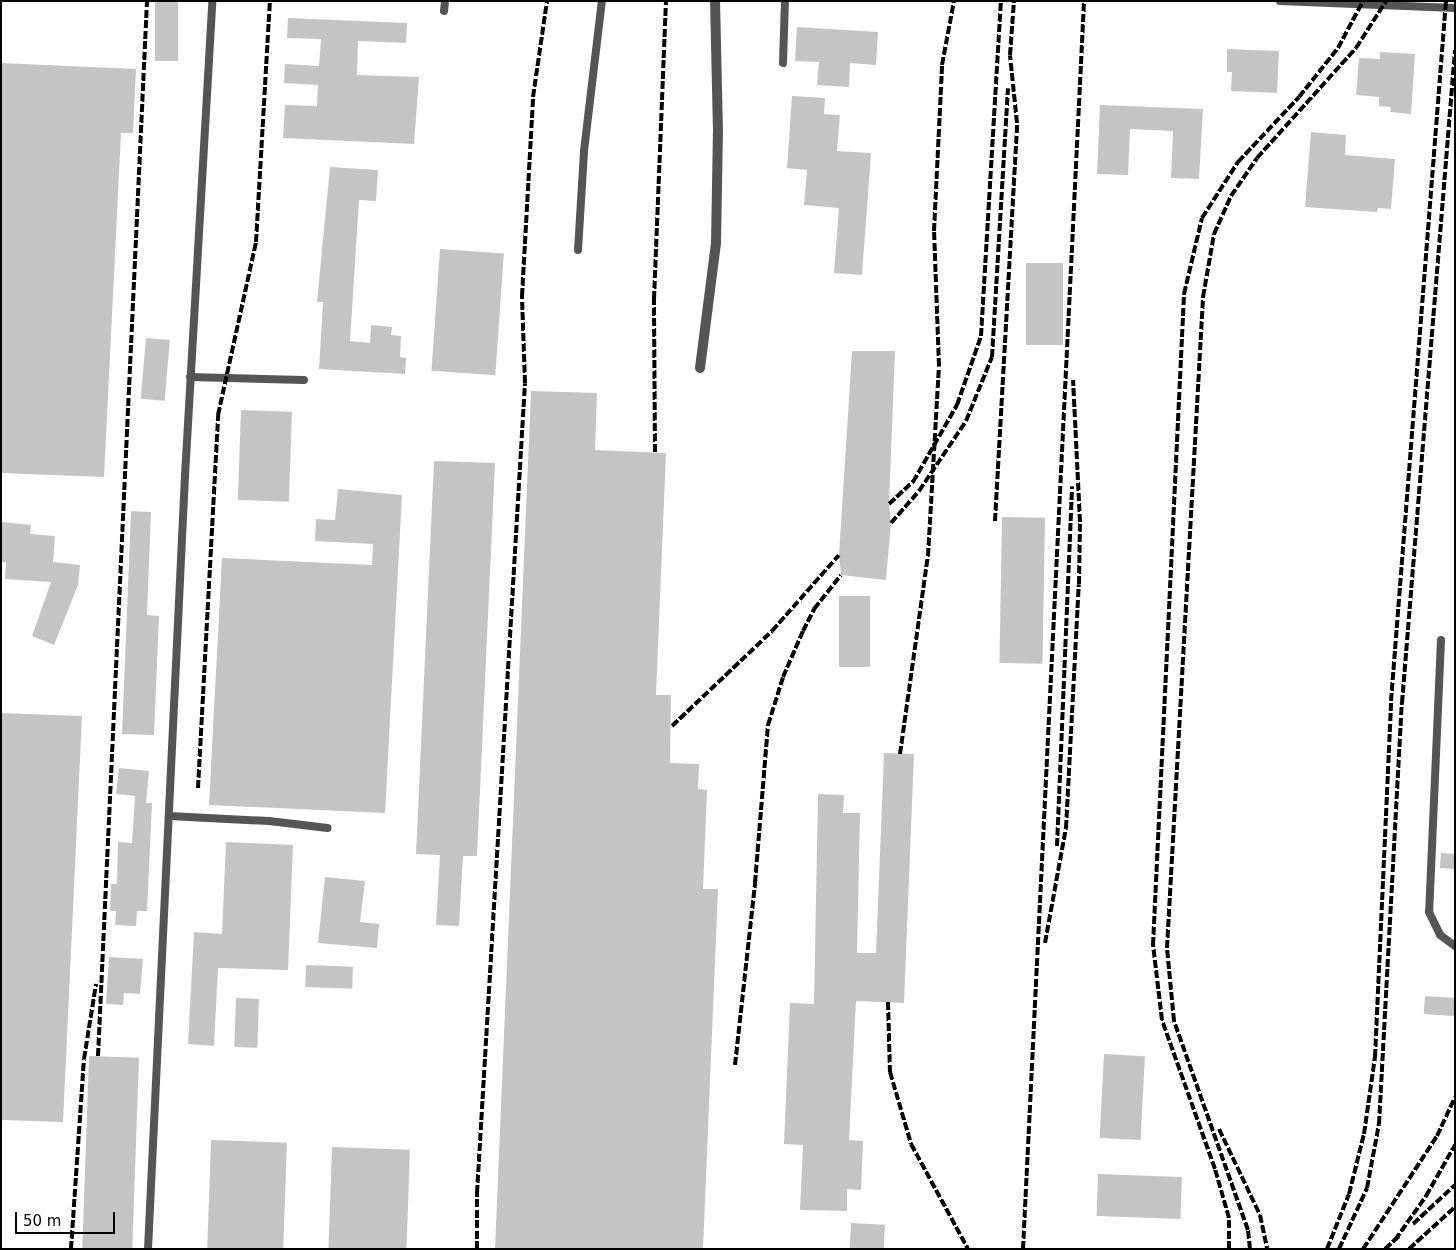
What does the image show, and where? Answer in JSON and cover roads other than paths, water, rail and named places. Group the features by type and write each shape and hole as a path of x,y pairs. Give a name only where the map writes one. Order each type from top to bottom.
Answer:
{"street":[{"path":"700,368 716,243 718,132 715,1"}],"lane":[{"path":"148,1249 190,377 212,1"},
{"path":"444,11 445,1"},
{"path":"578,250 584,151 602,1"},
{"path":"783,63 785,1"},
{"path":"1280,1 1455,8"},
{"path":"190,377 304,380"},
{"path":"1441,640 1429,912 1440,935 1455,946"},
{"path":"169,816 269,821 328,828"}],"railway":[{"path":"98,1056 147,1"},
{"path":"198,788 218,415 256,242 270,1"},
{"path":"477,1249 477,1193 525,383 522,296 533,97 547,1"},
{"path":"655,452 654,299 666,1"},
{"path":"900,754 928,556 939,366 934,231 942,65 954,1"},
{"path":"889,504 913,482 957,405 981,336 1001,1"},
{"path":"995,521 1017,123 1010,55 1014,1"},
{"path":"1023,1249 1084,1"},
{"path":"1229,1249 1229,1218 1215,1169 1162,1020 1153,945 1184,294 1202,218 1238,162 1299,97 1338,48 1363,1"},
{"path":"1250,1249 1248,1230 1174,1021 1167,948 1203,297 1214,234 1231,196 1257,158 1356,48 1386,1"},
{"path":"1327,1249 1349,1194 1364,1134 1375,1057 1391,701 1446,1"},
{"path":"1339,1249 1367,1188 1379,1124 1402,703 1455,50"},
{"path":"891,523 919,491 966,421 992,357 1008,88"},
{"path":"1045,943 1066,828 1079,584 1080,522 1073,380"},
{"path":"1057,846 1072,486"},
{"path":"672,726 772,631 839,555"},
{"path":"735,1065 755,883 768,725 783,677 803,631 814,609 841,575"},
{"path":"71,1249 84,1059 96,984"},
{"path":"888,1002 890,1072 911,1144 968,1249"},
{"path":"1363,1249 1437,1136 1455,1097"},
{"path":"1219,1129 1260,1215 1267,1249"},
{"path":"1395,1240 1426,1196 1455,1145"},
{"path":"1413,1224 1455,1185"},
{"path":"1409,1249 1455,1207"},
{"path":"1385,1249 1400,1235"}]}
